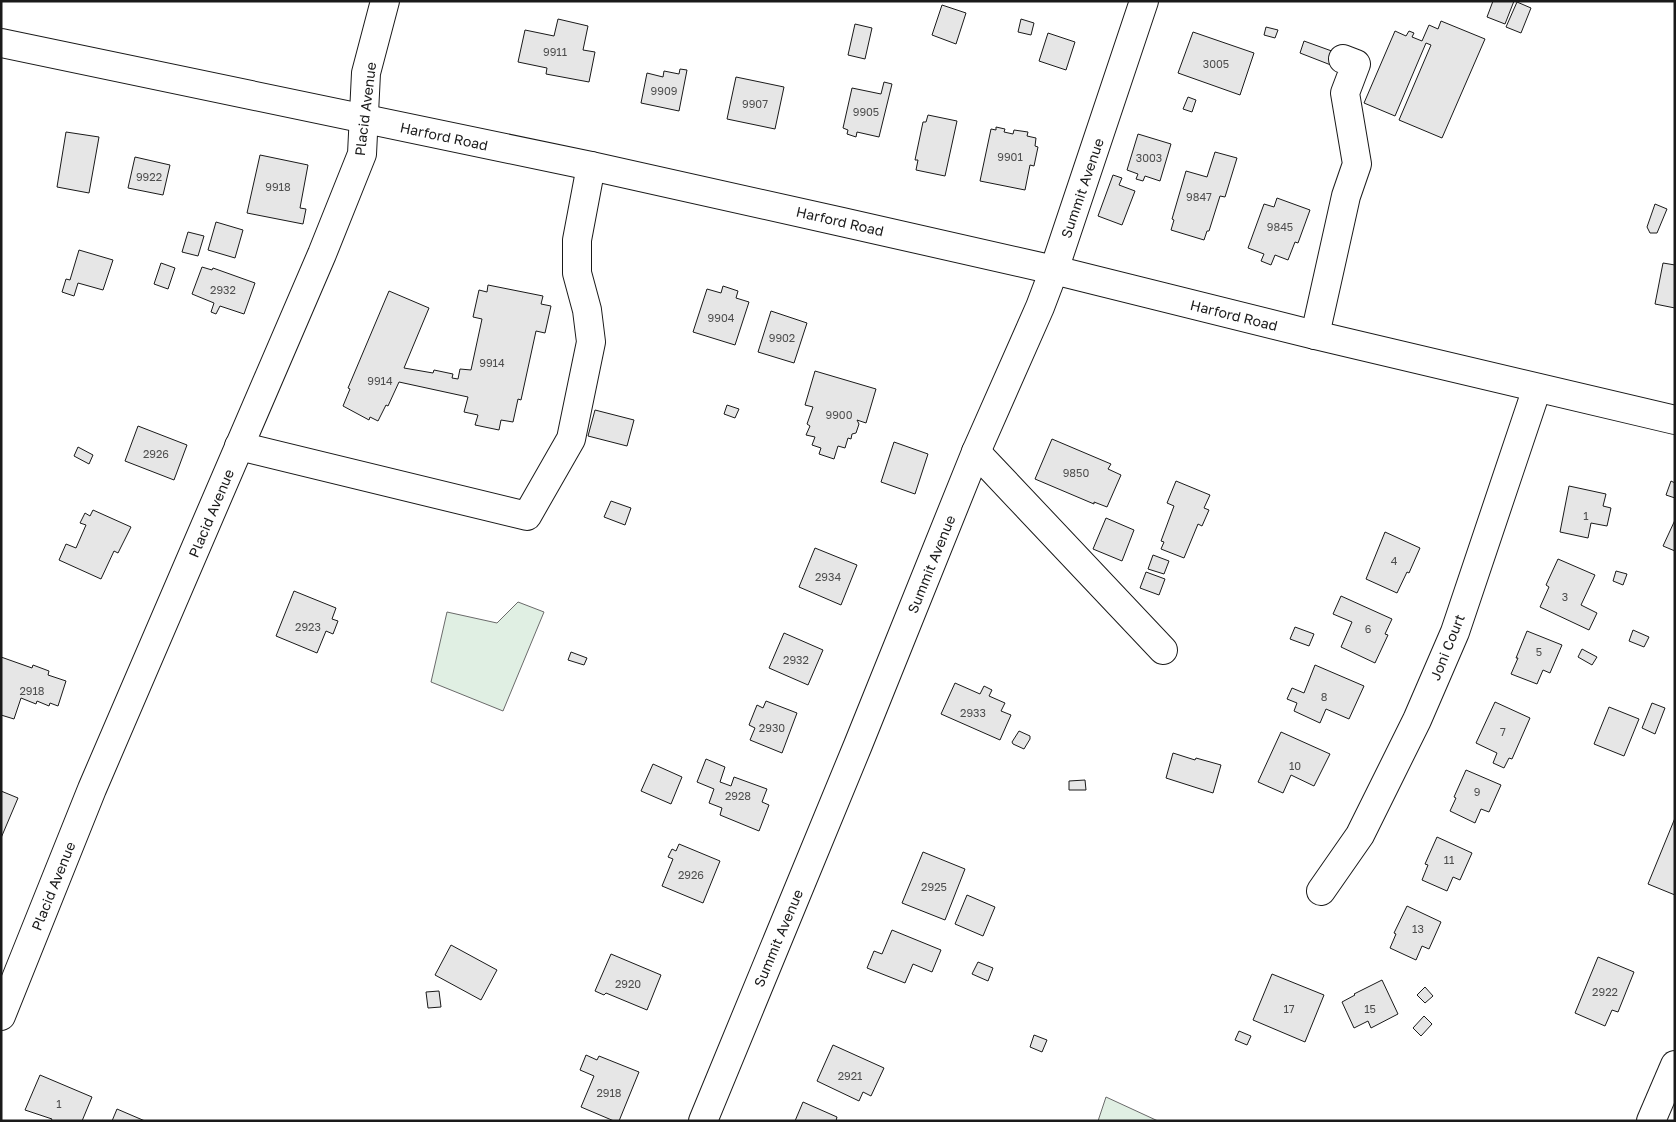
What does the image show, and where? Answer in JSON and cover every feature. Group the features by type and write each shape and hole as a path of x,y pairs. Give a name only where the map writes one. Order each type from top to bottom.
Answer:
{"street":[{"name":"Placid Avenue","path":"1,1016 96,780 322,254 362,154 366,73 385,1"},
{"name":"Summit Avenue","path":"703,1121 858,746 976,452 1040,306 1054,270 1144,1"},
{"name":"Harford Road","path":"1,43 591,166 1054,270 1315,335 1675,420"},
{"path":"1315,335 1346,196 1357,164 1345,93 1356,64 1343,59"},
{"path":"240,446 527,516 571,439 591,342 587,310 577,274 577,240 591,166"},
{"name":"Joni Court","path":"1321,891 1360,835 1417,720 1458,623 1537,388"},
{"path":"976,452 1163,650"},
{"path":"1651,1121 1675,1065"}],"green space":[{"path":"518,602 544,612 503,711 431,682 447,612 497,623"},
{"path":"1106,1097 1158,1121 1098,1121"}],"building":[{"path":"1493,1 1514,1 1505,24 1487,17"},
{"path":"1517,2 1531,8 1521,33 1506,27"},
{"path":"942,5 966,13 956,44 932,35"},
{"path":"558,19 588,26 583,50 595,52 589,82 546,74 547,68 518,62 525,30 554,36"},
{"path":"1021,19 1034,23 1031,35 1018,32"},
{"path":"1441,21 1485,39 1442,138 1399,120 1431,45 1426,43 1395,116 1364,103 1395,31 1406,36 1409,31 1414,33 1412,37 1422,41 1429,25 1438,29"},
{"path":"855,24 872,28 865,59 848,55"},
{"path":"1266,27 1278,30 1275,38 1264,35"},
{"path":"1193,32 1254,53 1240,95 1178,73"},
{"path":"1048,33 1075,42 1066,70 1039,61"},
{"path":"1304,41 1340,54 1336,67 1300,53"},
{"path":"680,69 687,70 679,111 641,103 647,73 663,77 664,71 679,74"},
{"path":"736,77 784,87 775,129 727,119"},
{"path":"884,82 892,84 879,137 857,132 856,137 847,134 848,130 843,128 852,88 881,94"},
{"path":"1188,97 1196,100 1192,112 1183,109"},
{"path":"928,115 957,121 945,176 916,170 918,160 915,160 923,122 926,122"},
{"path":"996,127 1005,129 1004,132 1013,134 1014,130 1028,132 1027,136 1036,138 1035,146 1038,147 1034,166 1030,165 1025,190 980,181 991,129 996,130"},
{"path":"66,132 99,137 89,193 57,187"},
{"path":"1138,134 1171,144 1160,181 1145,176 1143,181 1136,179 1138,174 1127,170"},
{"path":"1215,152 1237,158 1225,197 1220,196 1209,231 1207,231 1204,240 1171,230 1174,220 1172,219 1186,171 1207,177"},
{"path":"260,155 308,165 300,208 306,209 303,224 247,213"},
{"path":"135,157 170,165 163,195 128,188"},
{"path":"1113,175 1122,178 1119,185 1135,191 1122,225 1098,216"},
{"path":"1277,198 1310,210 1298,243 1295,242 1288,260 1275,255 1271,265 1261,261 1264,254 1248,248 1264,204 1274,207"},
{"path":"1655,204 1667,209 1657,233 1650,233 1647,227"},
{"path":"216,222 243,230 235,258 208,250"},
{"path":"188,232 204,236 198,256 182,252"},
{"path":"79,250 113,260 103,290 78,283 74,296 62,292 66,279 70,280"},
{"path":"161,263 175,268 168,289 154,284"},
{"path":"1663,263 1675,265 1675,308 1655,304"},
{"path":"202,267 212,270 213,268 255,283 244,314 220,306 216,314 211,312 214,303 192,294"},
{"path":"488,285 543,296 541,304 551,306 545,333 536,331 521,400 518,399 513,422 501,420 499,430 475,425 478,415 464,412 468,397 399,382 388,406 386,405 378,421 370,417 369,420 343,406 350,389 348,388 389,291 429,308 404,368 433,373 434,370 453,374 452,378 458,379 460,369 471,370 482,319 473,317 479,290 487,292"},
{"path":"723,286 738,291 736,298 749,302 735,345 693,332 707,289 721,293"},
{"path":"771,311 807,323 794,363 758,352"},
{"path":"815,371 876,389 866,423 857,420 859,424 856,433 852,434 851,439 848,438 845,448 838,446 834,459 819,454 821,448 812,445 815,437 806,435 810,426 807,424 813,407 805,405"},
{"path":"727,405 739,409 735,418 724,414"},
{"path":"595,410 634,420 627,446 588,436"},
{"path":"138,426 187,445 174,480 125,461"},
{"path":"1052,439 1111,464 1108,469 1121,475 1107,507 1094,502 1094,504 1035,479"},
{"path":"894,442 928,454 915,494 881,482"},
{"path":"78,447 93,455 89,464 74,456"},
{"path":"1176,481 1210,495 1204,508 1209,510 1202,526 1198,524 1184,558 1161,549 1164,542 1161,541 1174,506 1167,503"},
{"path":"1671,481 1675,483 1675,498 1666,495"},
{"path":"1569,486 1606,494 1603,506 1611,508 1607,526 1591,523 1588,538 1560,532"},
{"path":"611,501 631,508 625,525 604,517"},
{"path":"93,510 131,527 118,553 114,551 101,579 59,560 66,544 76,548 86,525 80,523 85,513 90,516"},
{"path":"1106,518 1134,530 1122,561 1093,549"},
{"path":"1675,520 1675,551 1663,546"},
{"path":"1385,532 1420,548 1409,573 1407,572 1397,593 1366,579"},
{"path":"815,548 857,565 841,605 799,587"},
{"path":"1153,555 1169,561 1164,574 1148,569"},
{"path":"1558,559 1595,575 1581,605 1597,613 1589,630 1540,607 1549,587 1546,585"},
{"path":"1616,571 1627,574 1623,585 1613,581"},
{"path":"1146,572 1165,579 1159,595 1140,588"},
{"path":"294,591 336,608 332,619 338,621 333,634 326,631 317,653 276,636"},
{"path":"1341,596 1392,619 1385,634 1388,635 1375,663 1341,647 1352,622 1333,614"},
{"path":"1295,627 1314,634 1309,646 1290,639"},
{"path":"1633,630 1649,637 1644,647 1629,641"},
{"path":"1527,631 1562,645 1550,673 1543,670 1537,684 1511,674"},
{"path":"784,633 823,650 808,685 769,668"},
{"path":"1582,649 1597,657 1592,665 1578,657"},
{"path":"571,652 587,658 584,665 568,660"},
{"path":"1,657 32,668 33,665 49,671 48,675 66,681 58,706 50,703 49,706 37,701 36,704 21,698 14,719 1,715"},
{"path":"1315,665 1364,686 1349,719 1326,709 1320,723 1294,711 1297,703 1287,699 1292,688 1304,693"},
{"path":"955,683 980,694 984,686 992,690 989,696 1005,703 1001,711 1011,715 1000,740 941,714"},
{"path":"766,701 797,713 782,753 750,740 755,728 749,725 757,705 763,708"},
{"path":"1495,702 1530,718 1512,759 1509,758 1504,768 1493,763 1497,753 1476,743"},
{"path":"1652,703 1665,708 1655,734 1642,728"},
{"path":"1609,707 1639,719 1624,756 1594,744"},
{"path":"1019,731 1030,736 1024,749 1012,742"},
{"path":"1281,732 1330,754 1314,786 1291,775 1283,793 1258,782"},
{"path":"1173,753 1221,765 1213,793 1166,778"},
{"path":"706,759 725,767 720,782 731,786 734,777 767,789 762,802 769,805 759,831 720,815 722,808 709,803 714,789 697,782"},
{"path":"653,764 682,777 671,804 641,791"},
{"path":"1466,770 1501,785 1489,812 1481,809 1475,823 1450,811"},
{"path":"1085,780 1086,790 1069,790 1069,781"},
{"path":"1,791 18,798 1,838"},
{"path":"1675,818 1675,895 1648,884"},
{"path":"1437,837 1472,853 1460,880 1453,877 1447,891 1422,880 1428,865 1425,864"},
{"path":"679,844 720,861 703,903 662,886 673,859 668,857 672,849 676,851"},
{"path":"923,852 965,869 945,920 902,903"},
{"path":"967,895 995,907 983,936 955,924"},
{"path":"1407,906 1441,922 1429,949 1422,946 1416,960 1390,948 1396,934 1394,933"},
{"path":"892,930 941,950 932,972 913,964 905,983 867,968 874,951 882,954"},
{"path":"451,945 497,970 481,1000 435,975"},
{"path":"611,954 661,975 647,1010 606,993 604,995 595,991"},
{"path":"1598,957 1634,972 1618,1012 1612,1010 1605,1026 1575,1013"},
{"path":"978,962 993,968 988,981 972,974"},
{"path":"1272,974 1324,995 1305,1042 1253,1020"},
{"path":"1382,980 1398,1014 1371,1028 1368,1021 1354,1028 1342,1002"},
{"path":"1425,987 1433,996 1425,1003 1417,995"},
{"path":"439,991 441,1007 428,1008 426,992"},
{"path":"1424,1016 1432,1024 1421,1036 1413,1028"},
{"path":"1239,1031 1251,1036 1247,1045 1235,1040"},
{"path":"1034,1035 1047,1040 1042,1052 1030,1047"},
{"path":"833,1045 884,1068 871,1096 863,1092 859,1101 817,1081"},
{"path":"586,1055 597,1060 599,1056 639,1072 619,1121 614,1121 581,1107 594,1076 580,1070"},
{"path":"40,1075 92,1097 82,1121 51,1121 52,1119 25,1110"},
{"path":"803,1102 837,1117 836,1121 795,1121"},
{"path":"117,1109 145,1121 112,1121"}]}
